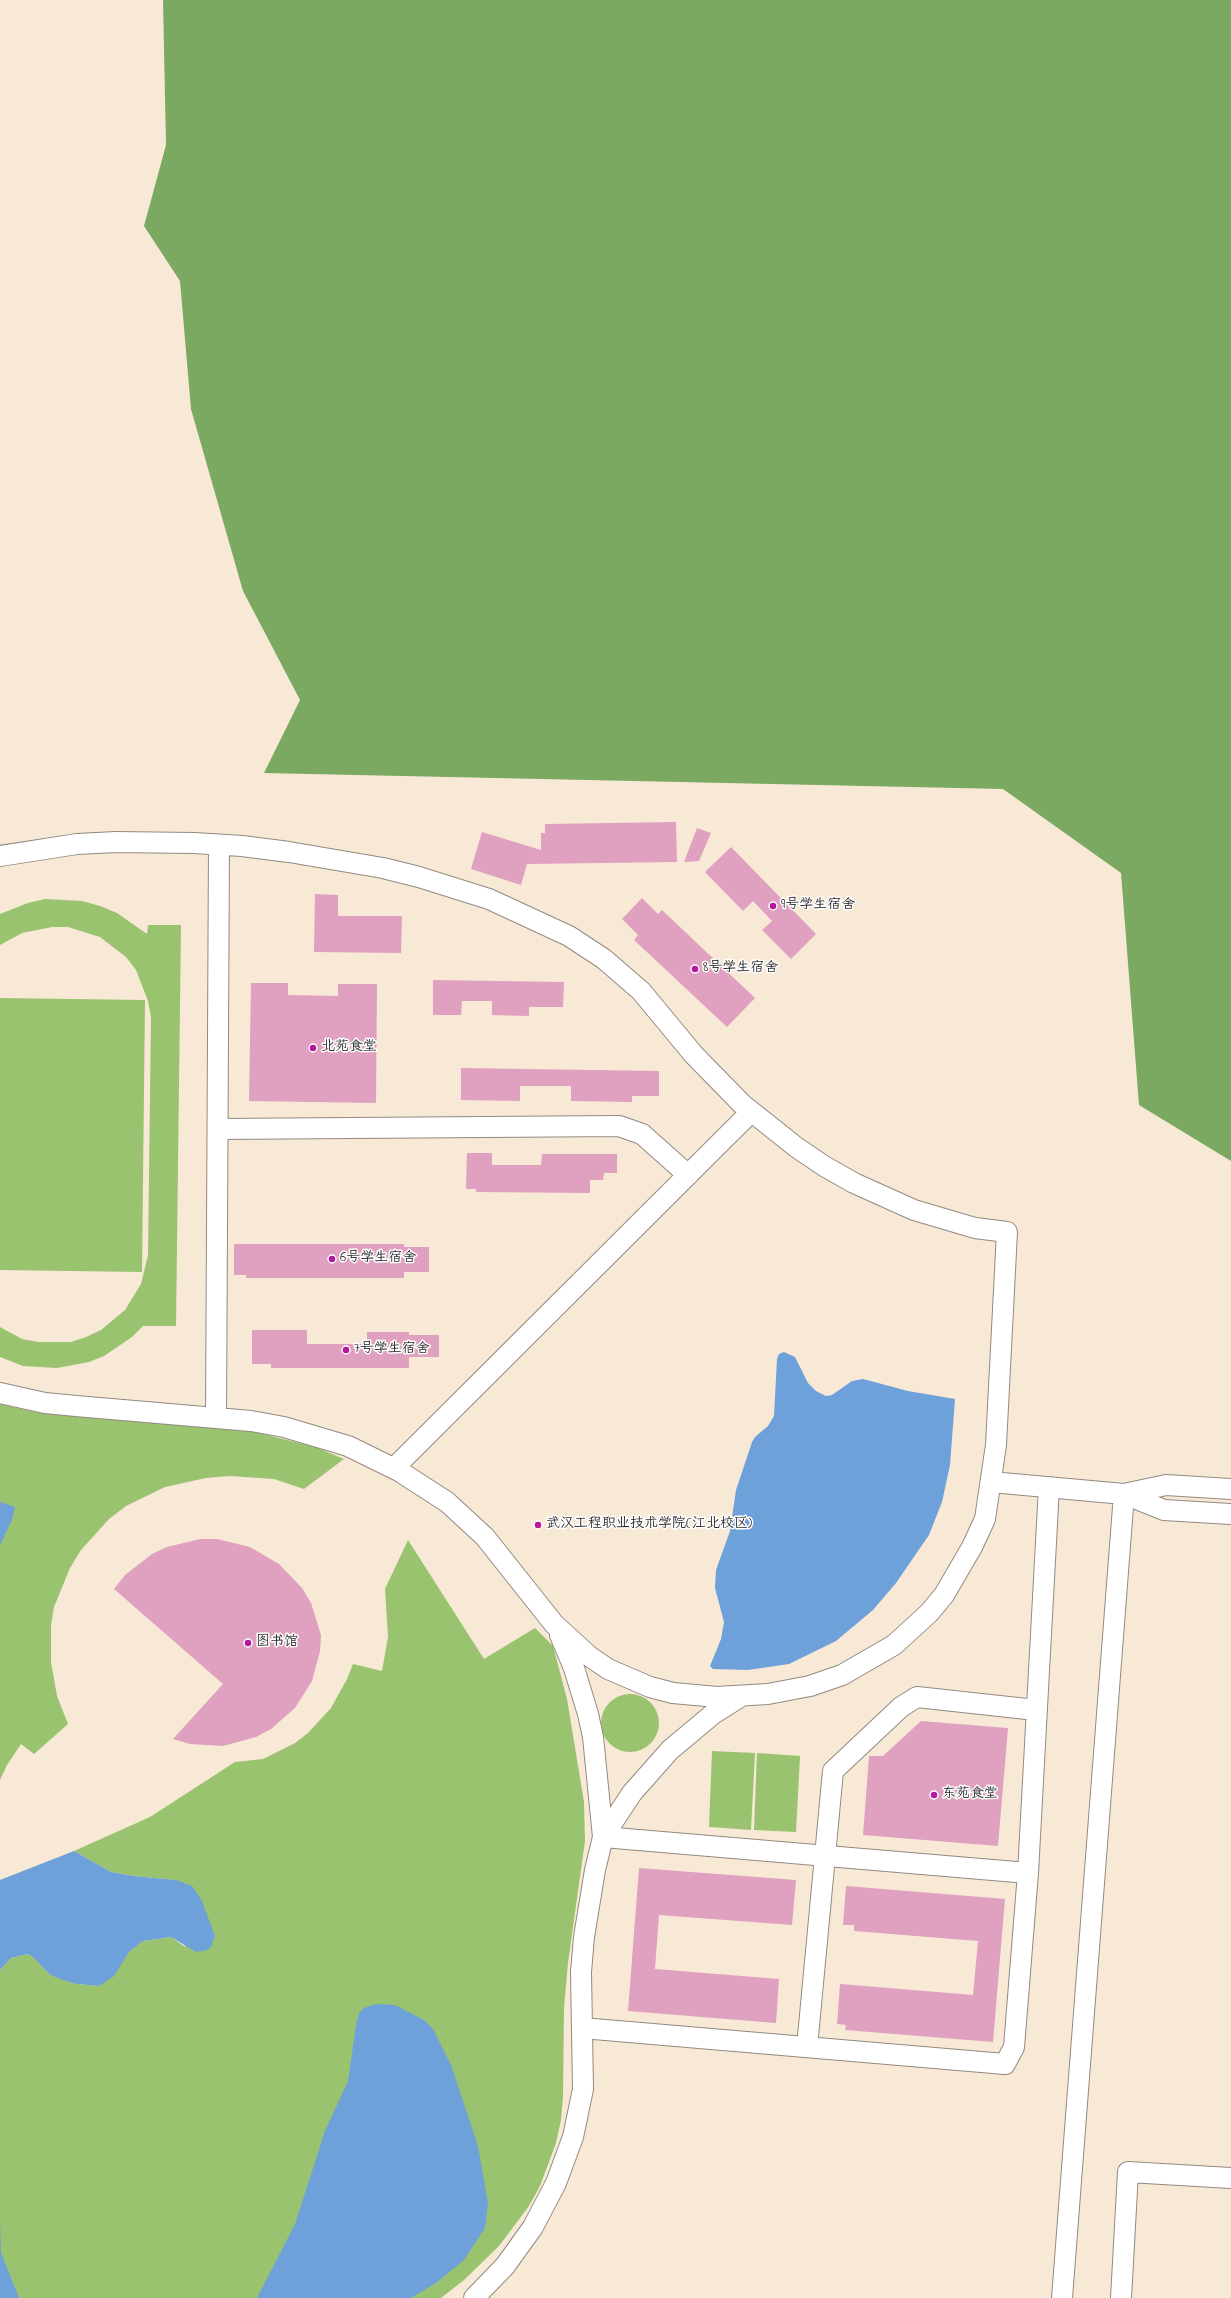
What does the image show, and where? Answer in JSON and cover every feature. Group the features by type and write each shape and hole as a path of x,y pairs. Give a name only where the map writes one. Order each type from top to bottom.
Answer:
{"street":[{"path":"0,856 77,844 124,842 219,845 320,856 419,877 489,899 556,930 604,959 636,986 717,1080 751,1112 796,1147 824,1166 885,1198 944,1220 975,1228 1007,1232 996,1445 985,1519 972,1547 944,1594 912,1630 878,1656 842,1675 810,1686 768,1694 740,1697 718,1697 673,1693 629,1679 588,1656 554,1624 485,1537 447,1502 394,1468 348,1446 316,1435 251,1421 76,1406 45,1402 0,1393"},
{"path":"216,1418 219,845"},
{"path":"394,1468 751,1112"},
{"path":"218,1129 619,1126 642,1134 688,1174"},
{"path":"991,1482 1124,1494 1164,1510 1231,1514"},
{"path":"1124,1494 1166,1485 1231,1489"},
{"path":"582,2028 1005,2064 1014,2047 1028,1873 1049,1487"},
{"path":"1062,2298 1124,1494"},
{"path":"474,2298 505,2266 546,2205 566,2160 578,2119 583,2089 581,1972 584,1937 594,1877 603,1837 594,1744 588,1714 574,1668 554,1624"},
{"path":"603,1837 632,1793 670,1750 713,1714 740,1697"},
{"path":"807,2047 833,1771 901,1707 918,1697 1036,1710"},
{"path":"603,1837 1028,1873"},
{"path":"1121,2298 1128,2172 1231,2178"}],"green space":[{"path":"163,0 1231,0 1231,1161 1139,1105 1121,873 1003,789 264,773 300,700 243,591 191,409 180,281 144,226 166,145"},
{"path":"45,899 82,901 100,906 117,913 147,934 148,925 181,925 176,1326 143,1326 132,1337 104,1356 89,1362 57,1368 23,1366 0,1357 0,1327 22,1339 38,1342 71,1342 101,1330 125,1310 141,1284 148,1255 151,1017 148,1001 136,970 126,957 100,937 68,927 52,927 22,933 0,945 0,914 28,903"},
{"path":"0,998 145,1000 142,1272 0,1270"},
{"path":"0,1404 39,1413 152,1418 247,1430 315,1447 344,1459 304,1489 274,1479 229,1476 206,1478 165,1487 126,1506 109,1519 81,1550 70,1568 54,1607 51,1625 51,1662 57,1696 68,1724 34,1754 21,1744 7,1765 0,1780"},
{"path":"408,1540 484,1659 535,1628 553,1646 567,1699 584,1802 585,1841 568,1963 564,2008 563,2097 561,2120 556,2143 540,2186 529,2206 499,2246 464,2280 441,2298 0,2298 0,1970 11,1958 28,1954 33,1957 49,1974 76,1984 99,1986 129,1952 143,1941 171,1937 185,1947 176,1880 111,1872 74,1851 150,1817 235,1762 263,1759 295,1743 308,1733 331,1708 347,1679 353,1664 382,1671 388,1637 385,1589"},
{"path":"630,1694 641,1696 651,1702 657,1712 659,1723 657,1734 651,1744 641,1750 630,1752 619,1750 609,1744 603,1734 601,1723 603,1712 609,1702 619,1696"},
{"path":"712,1751 755,1753 751,1830 709,1827"},
{"path":"757,1753 800,1756 796,1832 754,1830"}],"water":[{"path":"784,1352 795,1357 808,1383 816,1391 826,1396 832,1395 852,1381 863,1379 908,1391 955,1399 950,1465 942,1502 929,1535 896,1583 873,1610 836,1641 789,1664 748,1670 713,1669 710,1666 721,1639 724,1622 715,1588 716,1570 730,1531 736,1490 752,1442 755,1437 768,1426 774,1416 777,1359 779,1354"},
{"path":"0,1502 15,1507 12,1520 0,1545"},
{"path":"74,1851 111,1872 176,1880 192,1886 202,1901 215,1936 211,1947 207,1950 196,1952 171,1937 143,1941 129,1952 114,1976 99,1986 76,1984 60,1979 49,1974 33,1957 28,1954 11,1958 0,1970 0,1880"},
{"path":"376,2004 395,2005 424,2020 433,2029 451,2065 478,2146 488,2203 485,2228 464,2260 436,2283 411,2298 257,2298 295,2224 325,2131 348,2081 359,2013 364,2008"},
{"path":"0,2221 1,2253 19,2298 0,2298"}],"building":[{"path":"676,822 677,862 527,864 521,885 471,869 482,832 541,850 541,833 545,833 545,824"},
{"path":"697,828 711,833 699,861 684,862"},
{"name":"9号学生宿舍","path":"731,847 816,934 791,959 762,930 772,921 753,901 743,911 705,872"},
{"path":"315,894 338,895 338,916 402,916 401,953 314,952"},
{"name":"8号学生宿舍","path":"642,898 658,914 662,910 755,998 727,1027 634,940 638,935 622,919"},
{"path":"433,980 564,982 563,1007 529,1007 529,1016 492,1015 492,1001 462,1001 461,1015 433,1015"},
{"name":"北苑食堂","path":"251,983 288,983 288,995 338,996 338,984 377,984 376,1103 249,1101"},
{"path":"461,1068 659,1071 659,1096 632,1096 632,1102 571,1101 571,1086 520,1086 520,1101 461,1100"},
{"path":"467,1153 492,1153 492,1165 541,1165 542,1154 617,1154 617,1173 604,1173 603,1180 590,1180 590,1193 476,1192 476,1189 466,1189"},
{"name":"6号学生宿舍","path":"234,1244 404,1244 404,1247 429,1247 429,1272 404,1272 404,1278 246,1278 246,1275 234,1275"},
{"name":"7号学生宿舍","path":"252,1330 307,1330 307,1344 367,1344 367,1332 409,1332 409,1335 439,1335 439,1357 409,1357 409,1368 271,1368 271,1364 252,1364"},
{"name":"图书馆","path":"200,1539 217,1539 250,1547 279,1564 302,1588 311,1603 321,1635 320,1651 312,1681 295,1708 271,1729 256,1737 223,1746 190,1744 173,1739 223,1684 114,1589 125,1575 152,1554 167,1547"},
{"name":"东苑食堂","path":"921,1721 1008,1728 998,1846 863,1835 869,1756 883,1756"},
{"path":"639,1868 796,1880 792,1925 659,1915 655,1969 779,1979 776,2023 628,2011"},
{"path":"846,1886 1005,1899 993,2042 845,2030 846,2025 837,2024 840,1984 973,1995 978,1941 854,1931 854,1925 843,1925"}],"place":[{"name":"9号学生宿舍","path":"773,906"},
{"name":"8号学生宿舍","path":"695,969"},
{"name":"北苑食堂","path":"313,1048"},
{"name":"6号学生宿舍","path":"332,1259"},
{"name":"7号学生宿舍","path":"346,1350"},
{"name":"武汉工程职业技术学院(江北校区)","path":"538,1525"},
{"name":"图书馆","path":"248,1643"},
{"name":"东苑食堂","path":"934,1795"}]}
